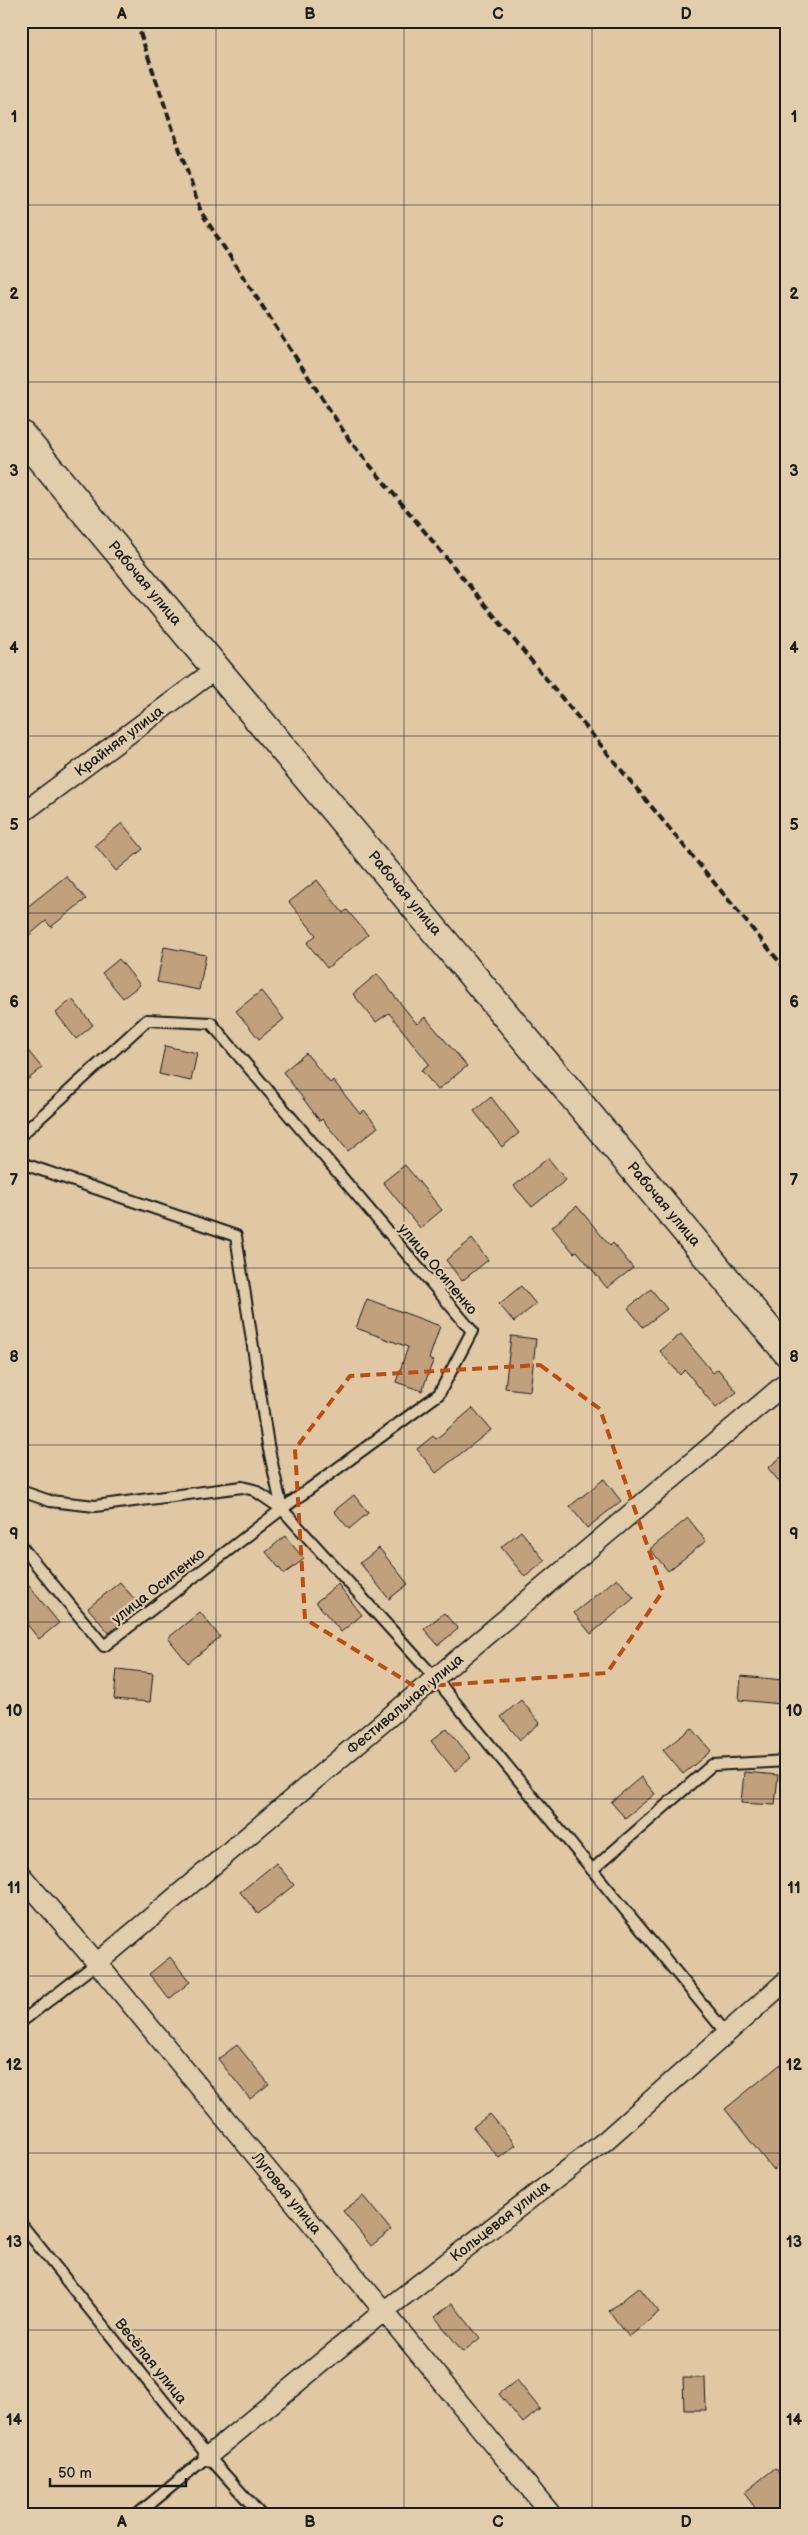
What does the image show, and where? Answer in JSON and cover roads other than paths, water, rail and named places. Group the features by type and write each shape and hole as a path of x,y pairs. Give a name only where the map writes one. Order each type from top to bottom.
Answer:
{"main road":[{"name":"Рабочая улица","path":"21,435 787,1352"}],"street":[{"name":"Крайняя улица","path":"21,814 216,669"},
{"name":"Фестивальная улица","path":"98,1963 787,1382"},
{"name":"Луговая улица","path":"21,1874 98,1963 551,2514"},
{"name":"Кольцевая улица","path":"208,2456 384,2311 605,2141 787,1980"}],"lane":[{"name":"улица Осипенко","path":"21,1135 147,1020 211,1023 472,1332 439,1394 282,1509 104,1646 21,1546"},
{"path":"21,1163 236,1236 268,1445 282,1509"},
{"path":"21,1210 21,1217"},
{"path":"21,1491 50,1501 95,1506 242,1487 254,1490 282,1509 436,1678 726,2033"},
{"path":"592,1870 712,1765 787,1761"},
{"name":"Фестивальная улица","path":"21,2022 98,1963"},
{"name":"Весёлая улица","path":"21,2224 208,2456 260,2514"},
{"path":"138,2514 208,2456"}],"railway":[{"path":"136,21 201,212 350,441 787,971"}]}
